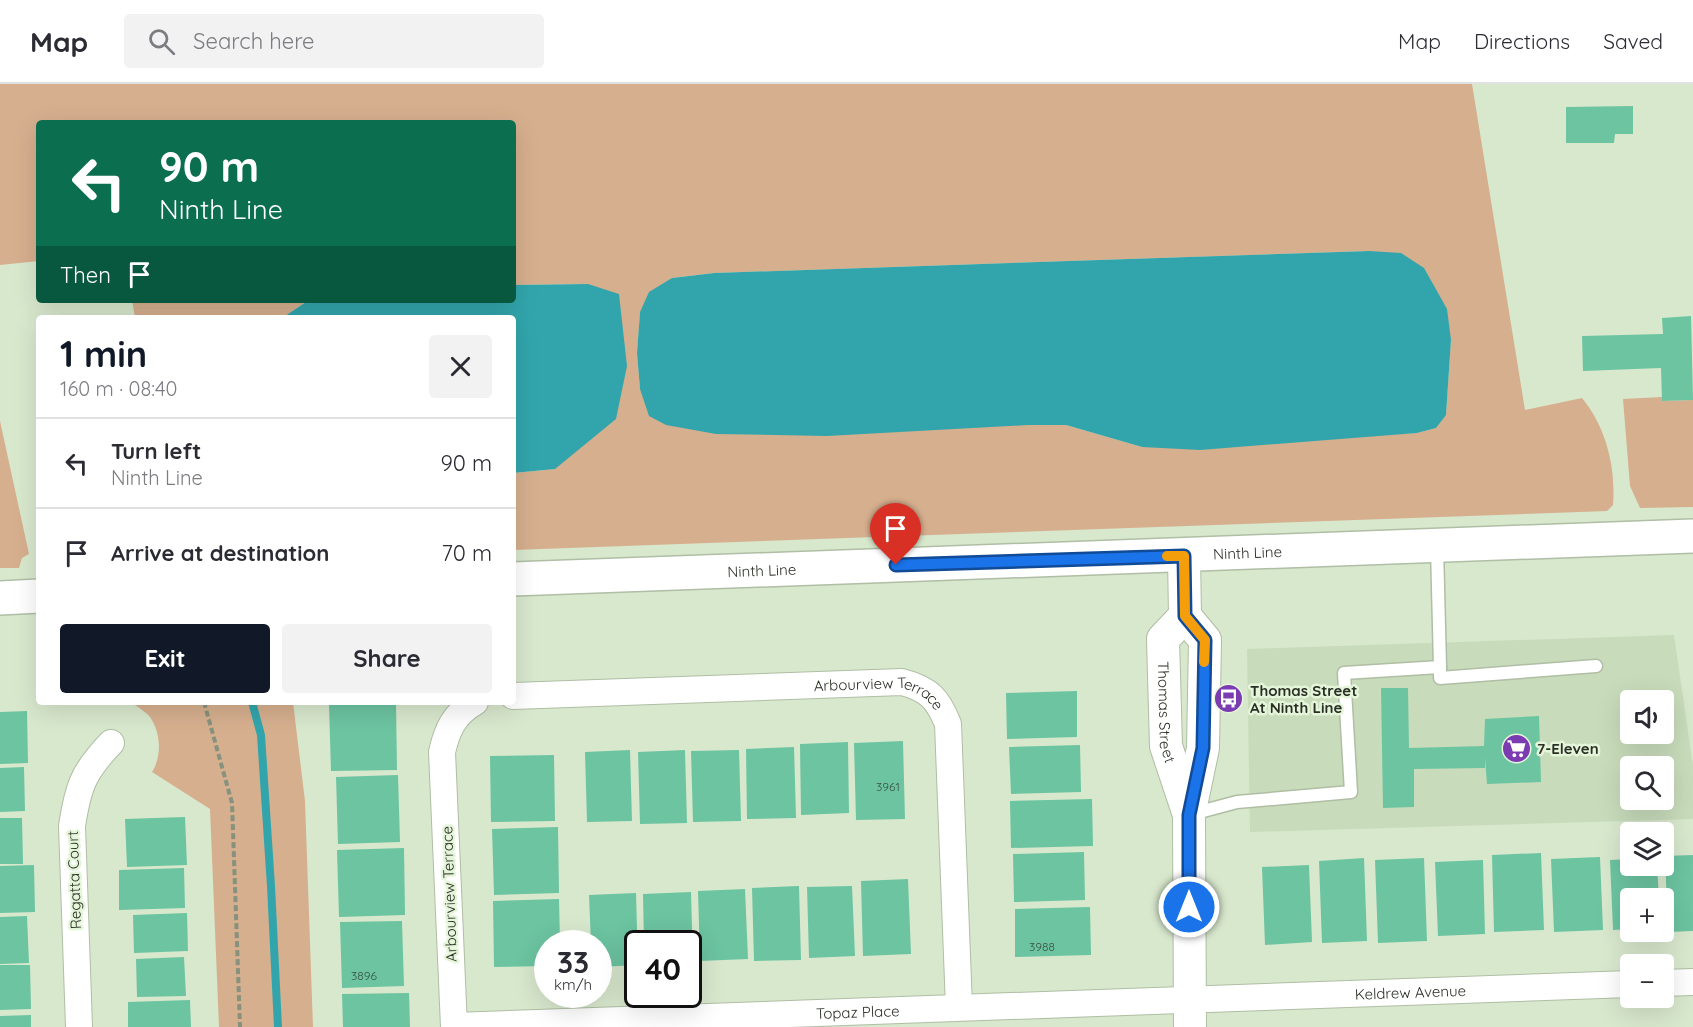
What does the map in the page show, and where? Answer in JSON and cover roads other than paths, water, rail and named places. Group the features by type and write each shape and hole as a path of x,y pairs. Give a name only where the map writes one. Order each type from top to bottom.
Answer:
{"main road":[{"name":"Ninth Line","path":"516,579 1693,536"},
{"path":"0,598 36,596"}],"street":[{"name":"Thomas Street","path":"1184,556 1185,616 1163,639 1166,746 1189,815 1190,1013"},
{"name":"Arbourview Terrace","path":"516,696 902,682 919,686 937,702 948,724 959,1007"},
{"name":"Arbourview Terrace","path":"454,1026 442,752 446,734 455,717 471,705"},
{"name":"Regatta Court","path":"79,1027 72,826 77,796 85,774 95,759 111,743"},
{"path":"1674,983 1693,982"},
{"name":"Keldrew Avenue","path":"1190,1013 1620,985"},
{"name":"Topaz Place","path":"454,1026 959,1007 1190,1013"}],"lane":[{"path":"1437,546 1440,678 1596,666"},
{"path":"1189,815 1237,802 1351,792 1344,673 1440,667"}],"water":[{"path":"1369,251 1401,253 1424,268 1447,309 1451,340 1446,415 1436,428 1417,433 1200,450 1142,447 1066,425 827,436 716,434 666,425 649,416 640,389 637,353 640,312 649,292 672,278 714,273"},
{"path":"588,284 619,294 627,366 616,419 555,469 516,473 516,315 286,315 304,303 516,303 516,285"}],"waterway":[{"path":"253,705 261,735 278,1027"}],"place":[{"name":"Thomas Street At Ninth Line","path":"1229,699"},
{"name":"7-Eleven","path":"1516,748"}]}
